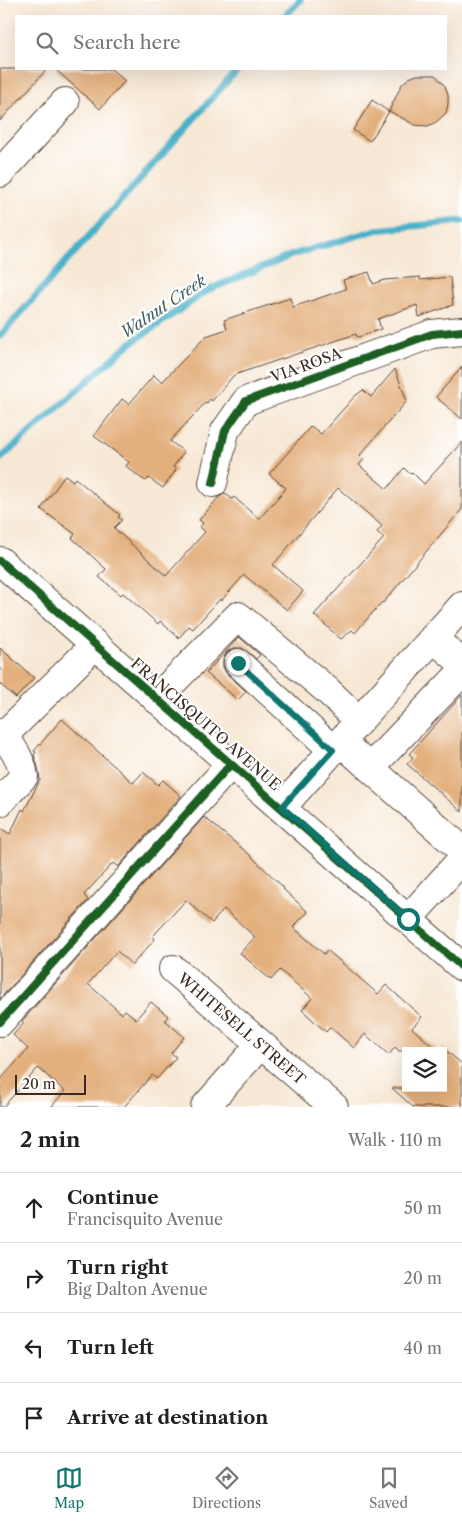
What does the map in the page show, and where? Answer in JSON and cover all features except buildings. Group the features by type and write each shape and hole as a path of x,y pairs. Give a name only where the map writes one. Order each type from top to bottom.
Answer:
{"street":[{"path":"0,173 65,102"},
{"name":"VIA ROSA","path":"213,483 225,431 246,401 432,334 462,331"},
{"name":"FRANCISQUITO AVENUE","path":"0,561 462,967"},
{"path":"282,807 462,606"},
{"path":"156,699 226,652 238,616 328,691 359,721"},
{"path":"433,638 462,664"},
{"path":"0,802 24,776 19,760 2,734 94,645"},
{"path":"226,652 301,720 370,768 462,850"},
{"path":"370,768 462,672"},
{"path":"301,720 328,691"},
{"path":"0,1022 231,764"},
{"path":"408,919 462,859"},
{"name":"WHITESELL STREET","path":"173,969 334,1107"},
{"path":"205,1107 260,1045"}],"waterway":[{"name":"Walnut Creek","path":"286,15 300,0"},
{"name":"Walnut Creek","path":"0,336 237,70"},
{"name":"Walnut Creek","path":"0,459 128,345 208,290 292,255 376,230 462,221"}],"cycle path":[{"path":"213,483 225,431 246,401 432,334 462,331"},
{"path":"0,561 462,967"},
{"path":"0,1022 231,764"}],"route":[{"path":"238,663 333,750 282,807 408,919"}]}
